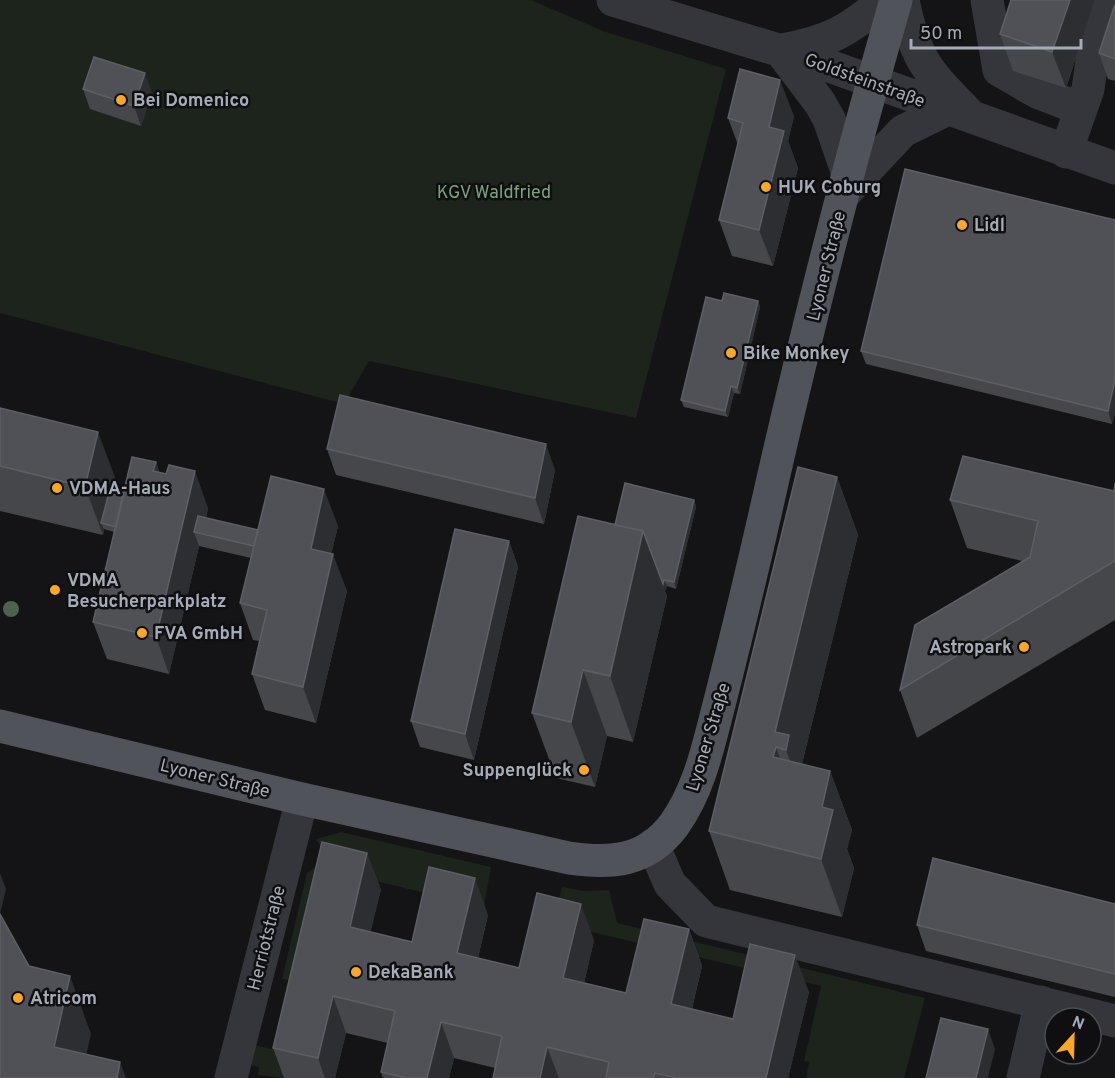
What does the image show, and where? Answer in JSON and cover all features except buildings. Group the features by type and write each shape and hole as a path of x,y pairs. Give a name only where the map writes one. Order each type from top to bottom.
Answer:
{"main road":[{"name":"Lyoner Straße","path":"0,726 302,799 547,854 601,863 626,859 653,845 672,827 681,813 695,790 703,763 742,618 872,81 896,0"}],"street":[{"name":"Goldsteinstraße","path":"613,0 780,50 1115,168"},
{"path":"884,0 856,25 837,36 815,44 780,50 820,103 829,119 846,184 903,131 960,115 920,60 910,37 903,0"},
{"path":"987,0 999,70 1037,92 1081,109"},
{"path":"1066,152 1088,88 1095,40 1109,0"},
{"name":"Herriotstraße","path":"231,1078 302,799"},
{"path":"653,845 670,884 681,898 706,921 1115,1021"},
{"path":"1023,1078 1041,1002"}],"green space":[{"name":"KGV Waldfried","path":"0,0 531,0 603,31 726,69 636,418 369,361 344,404 0,313"},
{"path":"341,832 491,867 484,907 334,871 304,983 282,979 307,873 327,858 316,839"},
{"path":"562,887 585,891 609,890 617,923 925,998 904,1078 806,1078 809,1062 804,1061 821,986 553,923"},
{"path":"250,1044 289,1053 283,1078 258,1075 259,1067 245,1064"}],"place":[{"name":"Bei Domenico","path":"121,100"},
{"name":"HUK Coburg","path":"766,187"},
{"name":"Lidl","path":"962,225"},
{"name":"Bike Monkey","path":"731,353"},
{"name":"VDMA-Haus","path":"57,488"},
{"name":"VDMA Besucherparkplatz","path":"55,590"},
{"name":"FVA GmbH","path":"142,633"},
{"name":"Astropark","path":"1024,647"},
{"name":"Suppenglück","path":"584,770"},
{"name":"DekaBank","path":"356,972"},
{"name":"Atricom","path":"18,998"}]}
